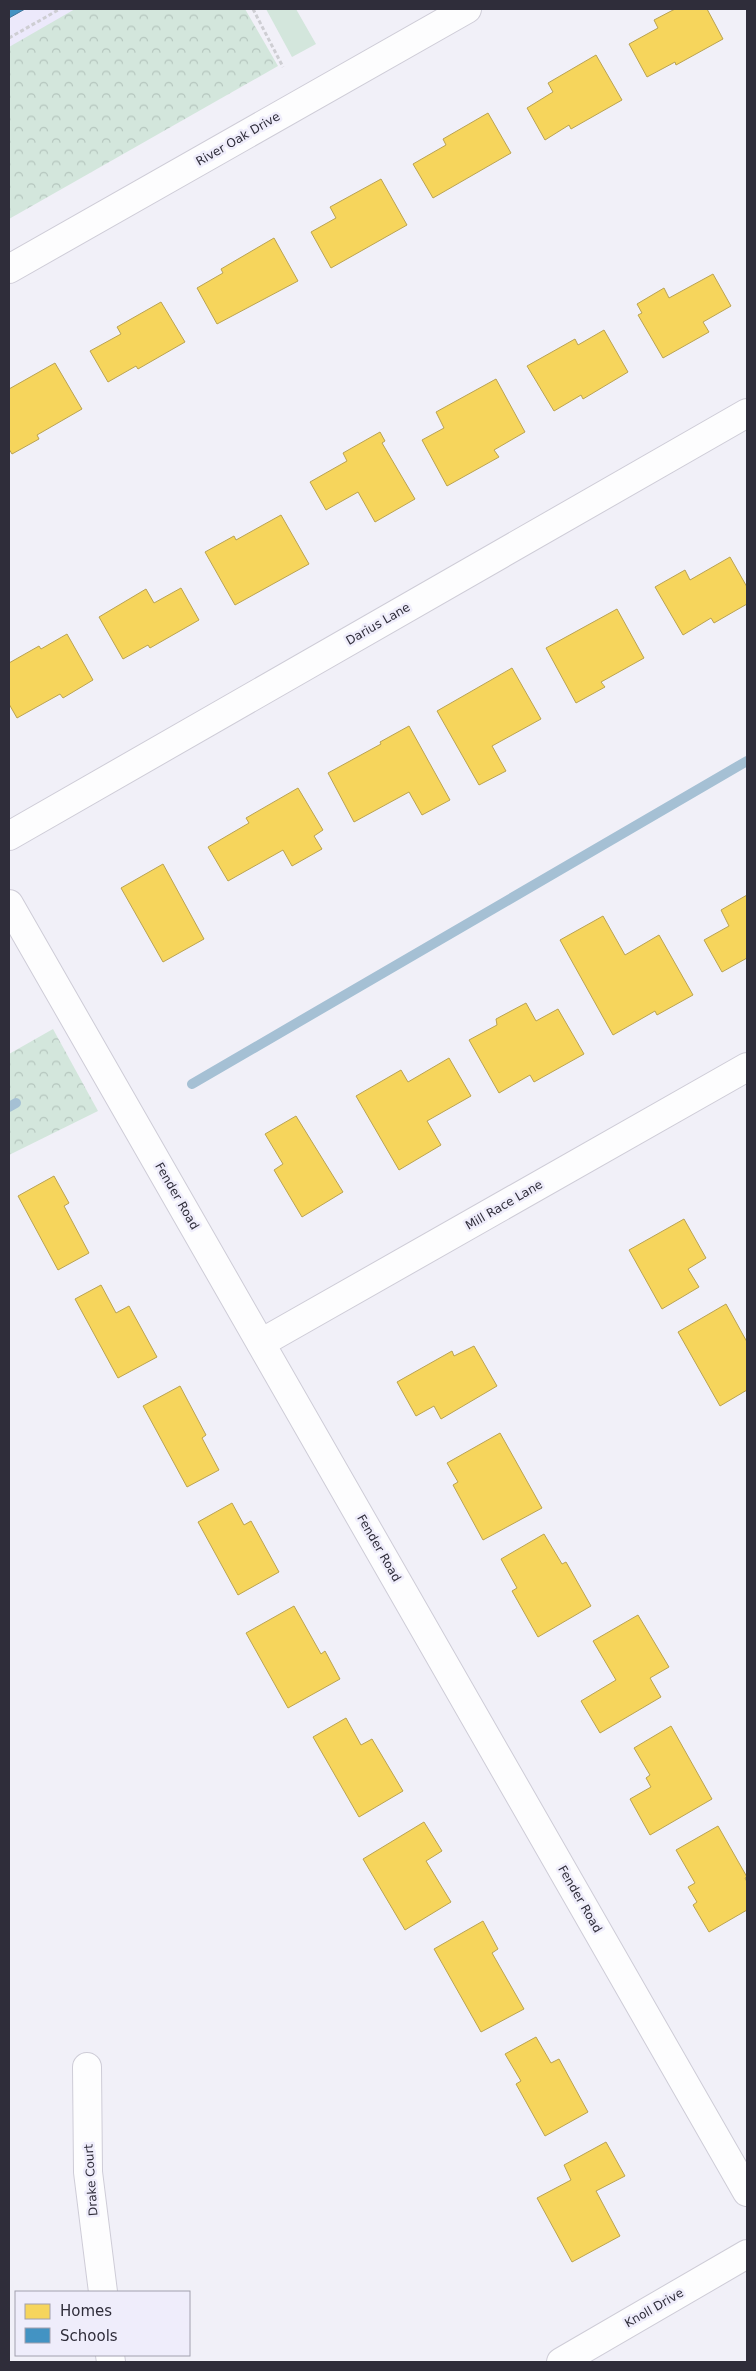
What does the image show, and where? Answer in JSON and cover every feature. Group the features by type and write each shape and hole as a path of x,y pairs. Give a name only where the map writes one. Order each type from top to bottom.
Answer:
{"street":[{"name":"River Oak Drive","path":"9,269 467,9"},
{"name":"Darius Lane","path":"9,836 747,413"},
{"name":"Fender Road","path":"9,904 747,2192"},
{"name":"Mill Race Lane","path":"262,1343 747,1067"},
{"name":"Drake Court","path":"87,2067 88,2172 103,2291"},
{"name":"Knoll Drive","path":"568,2360 747,2254"}],"path":[{"path":"9,38 60,9"},
{"path":"253,9 284,67"}],"shaded area":[{"path":"9,9 85,9 9,52"}],"green space":[{"path":"75,9 245,9 278,66 9,219 9,47"},
{"path":"266,9 296,9 316,44 292,57"},
{"path":"53,1029 98,1111 9,1155 9,1054"}],"building: Homes":[{"path":"675,9 707,9 723,39 676,65 675,62 647,77 629,44 658,28 654,20"},
{"path":"596,55 622,100 571,129 569,125 545,140 527,108 553,92 548,83"},
{"path":"488,113 511,153 433,198 413,164 446,145 443,139"},
{"path":"381,179 407,225 331,268 311,232 336,218 330,207"},
{"path":"274,238 298,281 217,324 197,288 223,273 221,269"},
{"path":"713,274 731,306 703,322 709,332 663,358 638,315 642,313 637,304 664,288 669,298"},
{"path":"161,302 185,342 138,369 136,366 108,382 90,351 121,334 117,327"},
{"path":"604,330 628,372 583,399 581,395 554,411 527,366 575,339 578,345"},
{"path":"55,363 82,409 37,435 39,439 12,454 9,449 9,389"},
{"path":"496,379 525,432 494,450 499,457 447,486 422,440 444,428 436,412"},
{"path":"380,432 385,441 382,443 415,499 375,522 358,492 326,510 310,482 347,461 343,453"},
{"path":"281,515 309,564 235,605 205,552 234,536 236,540"},
{"path":"730,557 747,587 747,604 714,623 711,618 683,635 655,587 685,570 690,580"},
{"path":"181,588 199,620 150,648 148,645 123,659 99,617 146,589 154,603"},
{"path":"617,609 644,658 601,682 605,687 576,703 546,648"},
{"path":"67,634 93,680 63,698 60,694 17,718 9,704 9,663 39,646 41,649"},
{"path":"512,668 541,719 492,746 506,771 479,785 437,711"},
{"path":"409,726 450,800 422,815 409,792 354,822 328,773 381,744 380,742"},
{"path":"298,788 323,830 314,836 322,849 292,866 283,850 228,881 208,847 249,823 246,818"},
{"path":"163,864 204,939 163,962 121,888"},
{"path":"747,895 747,958 722,972 704,940 729,926 721,910"},
{"path":"603,916 625,955 659,935 693,995 657,1015 655,1011 613,1035 560,940"},
{"path":"526,1003 536,1021 558,1009 584,1054 534,1082 530,1075 499,1093 469,1040 497,1025 496,1019"},
{"path":"449,1058 471,1096 427,1121 441,1145 399,1170 356,1096 401,1070 408,1082"},
{"path":"296,1116 343,1192 302,1217 274,1170 283,1164 265,1134"},
{"path":"54,1176 69,1203 64,1206 89,1253 58,1270 18,1196"},
{"path":"684,1219 706,1258 688,1269 699,1287 662,1309 629,1250"},
{"path":"101,1285 116,1313 129,1306 157,1357 118,1378 75,1299"},
{"path":"726,1304 747,1342 747,1390 720,1406 678,1332"},
{"path":"474,1346 497,1386 441,1419 434,1406 416,1416 397,1382 452,1351 454,1356"},
{"path":"180,1386 206,1435 202,1438 219,1470 187,1487 143,1406"},
{"path":"500,1433 542,1508 483,1540 453,1485 458,1482 447,1463"},
{"path":"232,1503 244,1525 251,1521 279,1572 238,1595 198,1522"},
{"path":"544,1534 562,1564 566,1562 591,1606 538,1637 512,1591 517,1588 501,1559"},
{"path":"294,1606 321,1654 325,1651 340,1679 288,1708 246,1633"},
{"path":"638,1615 669,1667 650,1678 661,1697 600,1733 581,1701 616,1680 593,1641"},
{"path":"346,1718 361,1745 372,1739 403,1791 359,1817 313,1737"},
{"path":"671,1726 712,1799 650,1835 630,1799 651,1787 646,1778 650,1775 634,1748"},
{"path":"424,1822 442,1851 426,1861 451,1902 405,1930 363,1859"},
{"path":"718,1826 747,1877 745,1878 747,1882 747,1910 709,1932 693,1905 697,1902 688,1887 695,1883 676,1850"},
{"path":"483,1921 498,1949 492,1953 524,2009 481,2032 434,1949"},
{"path":"536,2037 551,2063 559,2059 588,2112 545,2136 516,2084 521,2081 505,2054"},
{"path":"606,2142 625,2176 596,2191 620,2236 572,2262 537,2198 571,2180 564,2165"}],"building: Schools":[{"path":"9,9 25,9 9,18"}],"waterway":[{"path":"192,1084 747,761"},
{"path":"9,1107 16,1103"}]}
